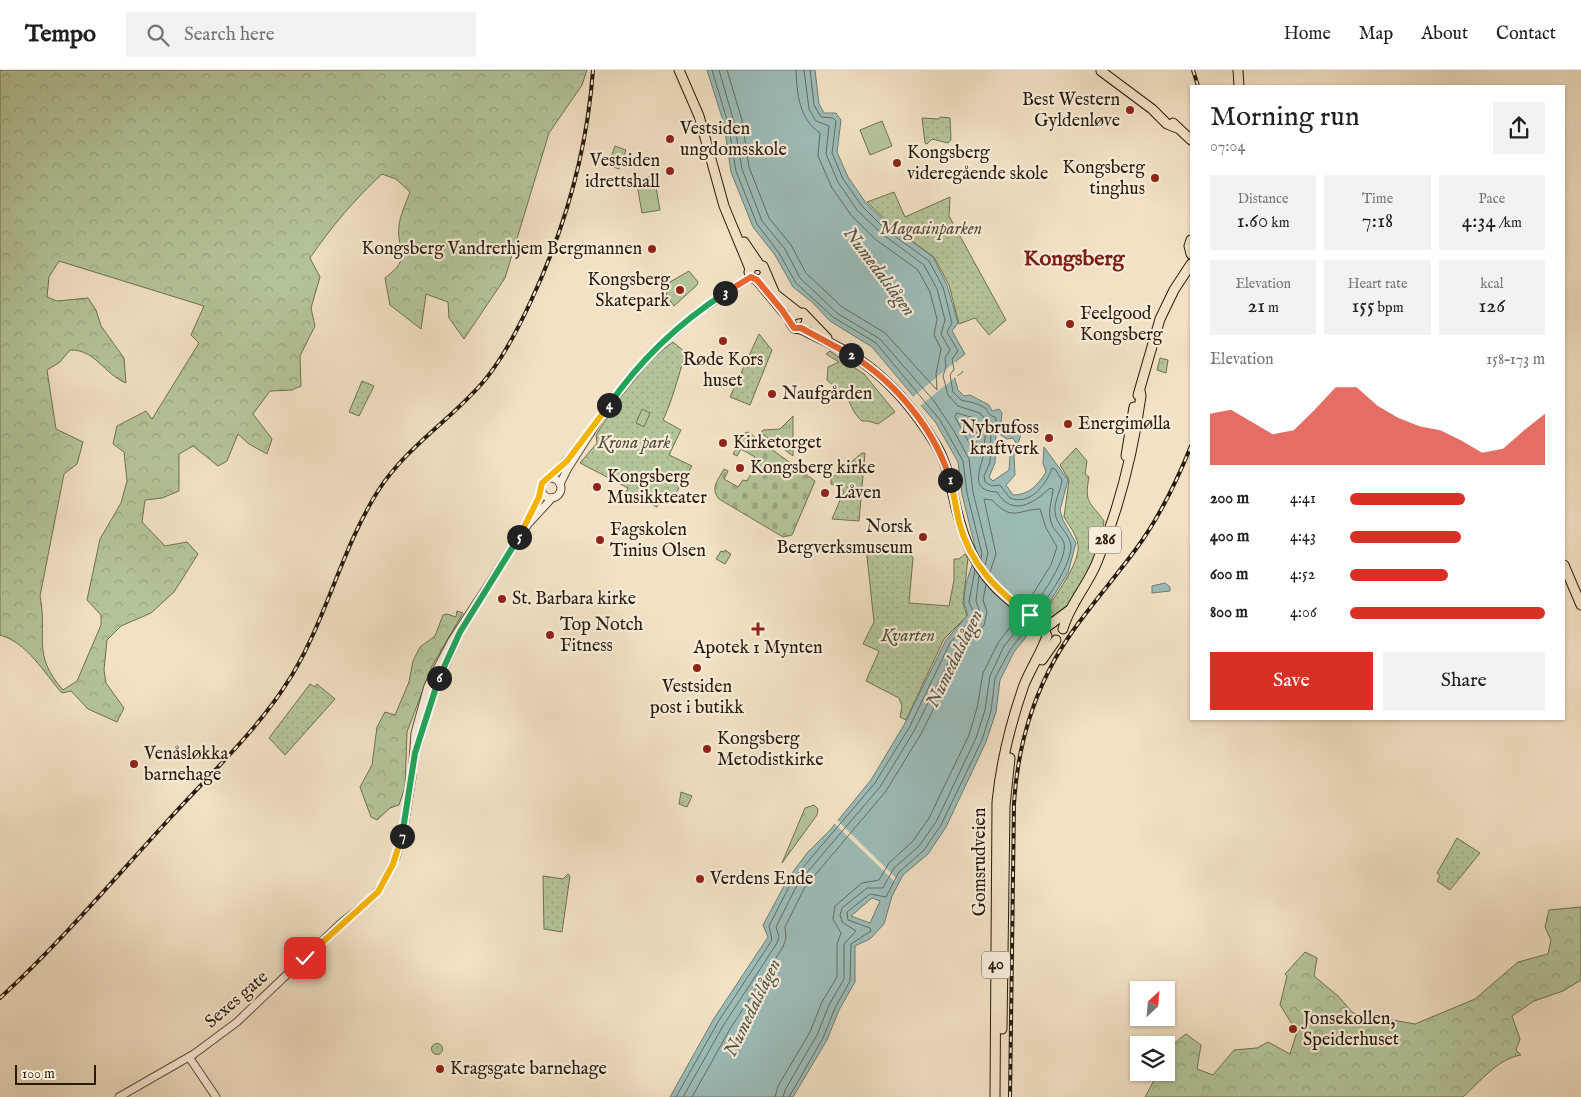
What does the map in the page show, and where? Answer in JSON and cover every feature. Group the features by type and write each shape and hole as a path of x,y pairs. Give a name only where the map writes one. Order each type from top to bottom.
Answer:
{"main road":[{"path":"679,70 699,116 720,192 752,276 790,320 794,328 801,328 849,354"},
{"path":"1238,70 1239,85"},
{"path":"1100,71 1152,109 1159,118 1177,128 1190,139"},
{"path":"735,232 759,264 764,267 775,294 798,312 803,313 820,333 873,370 895,391 937,447 948,472 959,523 970,553 990,582 1030,615 1045,634 1056,640"},
{"path":"752,276 753,265 759,264"},
{"name":"Gomsrudveien","path":"1001,1097 1007,777 1014,740 1029,690 1042,659 1056,640 1062,636 1062,629 1071,609 1098,561 1118,502 1127,466 1130,424 1156,331 1176,288 1190,266"},
{"path":"752,276 762,279 766,273"},
{"name":"Gomsrudveien","path":"1176,288 1190,278"},
{"path":"790,320 792,315 798,312"},
{"path":"801,328 806,324 807,319"},
{"path":"1565,567 1581,605"},
{"name":"Gomsrudveien","path":"996,1097 997,796 1015,714 1046,628 1071,609"},
{"path":"1030,615 1059,624 1062,629"}],"street":[{"path":"528,524 542,492 542,483 567,461 627,380 658,346 702,308 752,276"},
{"path":"528,524 552,498 560,494 560,484 568,468 605,410"},
{"path":"549,478 556,479 560,484"},
{"path":"542,492 545,496 552,498"},
{"name":"Sexes gate","path":"121,1096 189,1057 246,1015 356,910 378,892 396,857 407,812 415,753 434,692 460,632 528,524"},
{"path":"189,1057 216,1097"}],"green space":[{"path":"0,70 587,70 582,85 549,133 505,278 464,339 449,318 448,302 426,294 421,329 390,305 385,278 394,271 401,259 399,226 410,192 396,179 382,174 362,193 326,235 310,258 320,277 311,308 315,326 300,356 301,386 292,390 270,391 253,414 272,439 267,454 249,444 238,434 227,461 218,466 193,446 179,454 179,491 162,498 145,500 142,522 165,546 187,542 198,554 174,592 151,613 121,626 107,640 104,670 106,683 124,708 117,722 88,709 71,691 62,693 27,651 19,644 0,635","holes":["59,261 204,306 191,335 199,343 152,419 146,411 117,426 113,444 124,452 127,481 121,503 100,539 87,600 101,615 101,625 77,681 63,690 47,666 44,655 40,596 64,474 77,464 83,442 56,429 47,370 60,362 70,350 79,351 86,353 111,374 126,383 124,358 101,326 96,310 88,298 57,301 47,297 49,277"]},
{"path":"941,117 950,118 951,140 948,143 932,139 927,144 925,143 922,118 938,119"},
{"path":"882,121 892,146 870,155 860,130"},
{"path":"615,146 626,150 619,169 608,165"},
{"path":"654,176 660,210 642,213 636,179"},
{"name":"Magasinparken","path":"894,192 905,217 950,197 949,216 1006,320 989,335 975,318 959,324 949,285 934,257 893,227 867,202"},
{"name":"Kongsberg Skatepark","path":"689,271 698,282 697,285 674,306 666,295 670,282"},
{"path":"759,334 772,350 750,405 730,397"},
{"name":"Krona park","path":"673,342 686,353 673,396 663,420 681,430 669,455 692,466 673,498 665,493 657,507 626,492 628,488 580,463 597,443 596,435 639,373"},
{"path":"830,351 864,374 895,412 878,424 862,421 844,394 827,380 828,367 839,362 826,354"},
{"path":"1160,358 1168,360 1166,373 1157,370"},
{"path":"362,381 374,386 359,416 349,412"},
{"path":"642,409 650,413 644,427 636,423"},
{"path":"793,416 793,456 761,433 763,430 780,429"},
{"path":"748,432 815,481 792,535 783,537 719,499 716,495 716,484 724,469 728,471 724,479 738,487 743,480 747,481 755,467 751,464 755,457 741,449 737,456 733,454 745,433"},
{"path":"1076,448 1087,461 1085,474 1089,477 1087,492 1089,502 1104,521 1099,545 1086,576 1069,603 1050,618 1044,613 1066,580 1078,552 1076,537 1064,517 1069,480 1060,465"},
{"path":"862,453 865,453 859,521 832,519 844,491 831,484 831,479"},
{"name":"Kvarten","path":"866,547 910,553 913,558 909,603 949,606 954,580 954,559 959,559 965,554 968,558 963,603 967,616 944,639 906,720 900,717 902,706 899,698 866,681 879,651 863,644 874,622"},
{"path":"725,550 731,554 725,564 716,559 721,551 724,552"},
{"path":"457,611 463,613 432,666 407,732 405,787 399,805 390,808 377,820 371,817 360,787 372,765 377,727 385,712 395,715 409,682 413,661 420,647 435,636 443,615 447,614 456,617"},
{"path":"310,684 315,687 317,684 335,699 285,755 269,738"},
{"path":"681,792 692,796 687,807 679,804"},
{"path":"814,805 818,809 817,815 782,863 805,808"},
{"path":"1457,838 1480,853 1450,890 1437,881 1440,875 1437,873"},
{"path":"568,874 570,876 562,932 544,929 543,876 563,879"},
{"path":"1581,907 1581,980 1563,991 1534,1001 1512,1016 1520,1039 1516,1050 1521,1055 1512,1057 1497,1066 1463,1097 1145,1097 1154,1081 1175,1081 1175,1044 1186,1034 1201,1045 1197,1069 1213,1075 1234,1050 1257,1048 1268,1042 1290,1054 1297,1032 1280,1005 1287,976 1285,974 1305,952 1317,958 1314,976 1338,996 1353,1013 1415,1024 1475,999 1518,962 1548,954 1551,940 1545,927 1549,910"},
{"path":"437,1043 443,1049 437,1055 431,1049"}],"water":[{"name":"Numedalslågen","path":"707,70 815,70 819,104 824,113 836,113 841,120 837,152 848,177 866,203 889,225 933,257 947,285 958,323 952,331 965,354 956,361 963,372 957,376 953,372 958,390 964,396 970,395 989,405 992,411 999,409 1002,413 1001,422 1021,434 1014,456 1015,475 1006,485 1013,495 1019,495 1028,491 1040,481 1046,472 1043,463 1044,447 1068,480 1060,510 1063,520 1076,543 1068,573 1034,627 1014,652 1000,680 996,712 986,742 946,827 928,854 903,875 892,896 884,924 870,939 855,946 855,982 839,1010 827,1040 793,1097 670,1097 713,1020 768,937 763,925 789,877 808,852 831,829 871,780 904,725 946,640 967,616 964,601 965,589 977,555 962,494 958,462 936,423 872,347 830,321 812,302 793,287 775,255 753,227 731,172 724,124","holes":["996,432 1007,439 1013,438 1016,443 1010,456 1009,470 993,481 989,477 995,463","872,898 880,901 870,923 851,916"]},
{"path":"1165,583 1170,587 1170,591 1152,593 1152,586"}],"pier":[{"path":"956,361 964,370 920,406 913,397"},
{"path":"836,819 897,879 895,882 833,822"}],"railway":[{"path":"0,998 66,932 235,749 265,713 292,675 304,653 354,536 378,491 389,475 415,447 484,381 503,354 520,324 543,275 564,218 586,131 593,70"},
{"path":"1193,70 1198,85"},
{"path":"1010,1097 1014,804 1018,766 1026,729 1038,693 1055,659 1073,631 1136,549 1160,513 1190,448"}],"place":[{"name":"Best Western Gyldenløve","path":"1130,110"},
{"name":"Vestsiden ungdomsskole","path":"670,139"},
{"name":"Kongsberg videregående skole","path":"897,163"},
{"name":"Vestsiden idrettshall","path":"670,171"},
{"name":"Kongsberg tinghus","path":"1155,178"},
{"name":"Kongsberg Vandrerhjem Bergmannen","path":"652,249"},
{"name":"Kongsberg Skatepark","path":"680,290"},
{"name":"Feelgood Kongsberg","path":"1070,324"},
{"name":"Røde Kors huset","path":"723,341"},
{"name":"Naufgården","path":"772,394"},
{"name":"Energimølla","path":"1068,424"},
{"name":"Nybrufoss kraftverk","path":"1049,438"},
{"name":"Kirketorget","path":"723,443"},
{"name":"Kongsberg kirke","path":"740,468"},
{"name":"Kongsberg Musikkteater","path":"597,487"},
{"name":"Låven","path":"825,493"},
{"name":"Norsk Bergverksmuseum","path":"923,537"},
{"name":"Fagskolen Tinius Olsen","path":"600,540"},
{"name":"St. Barbara kirke","path":"502,599"},
{"name":"Apotek 1 Mynten","path":"758,629"},
{"name":"Top Notch Fitness","path":"550,635"},
{"name":"Vestsiden post i butikk","path":"697,668"},
{"name":"Kongsberg Metodistkirke","path":"707,749"},
{"name":"Venåsløkka barnehage","path":"134,764"},
{"name":"Verdens Ende","path":"700,879"},
{"name":"Jonsekollen, Speiderhuset","path":"1293,1029"},
{"name":"Kragsgate barnehage","path":"440,1069"}],"district":[{"name":"Kongsberg","path":"1074,259"}],"route":[{"path":"305,958 348,916 371,899 381,887 390,871 403,833 415,753 437,683 460,632 528,524 542,492 542,483 557,472 567,461 597,419 644,360 702,308 742,281 751,277 757,280 790,320 794,328 801,328 855,357 878,374 895,391 930,435 940,453 951,485 964,539 973,558 986,577 1001,593 1030,615"}]}
